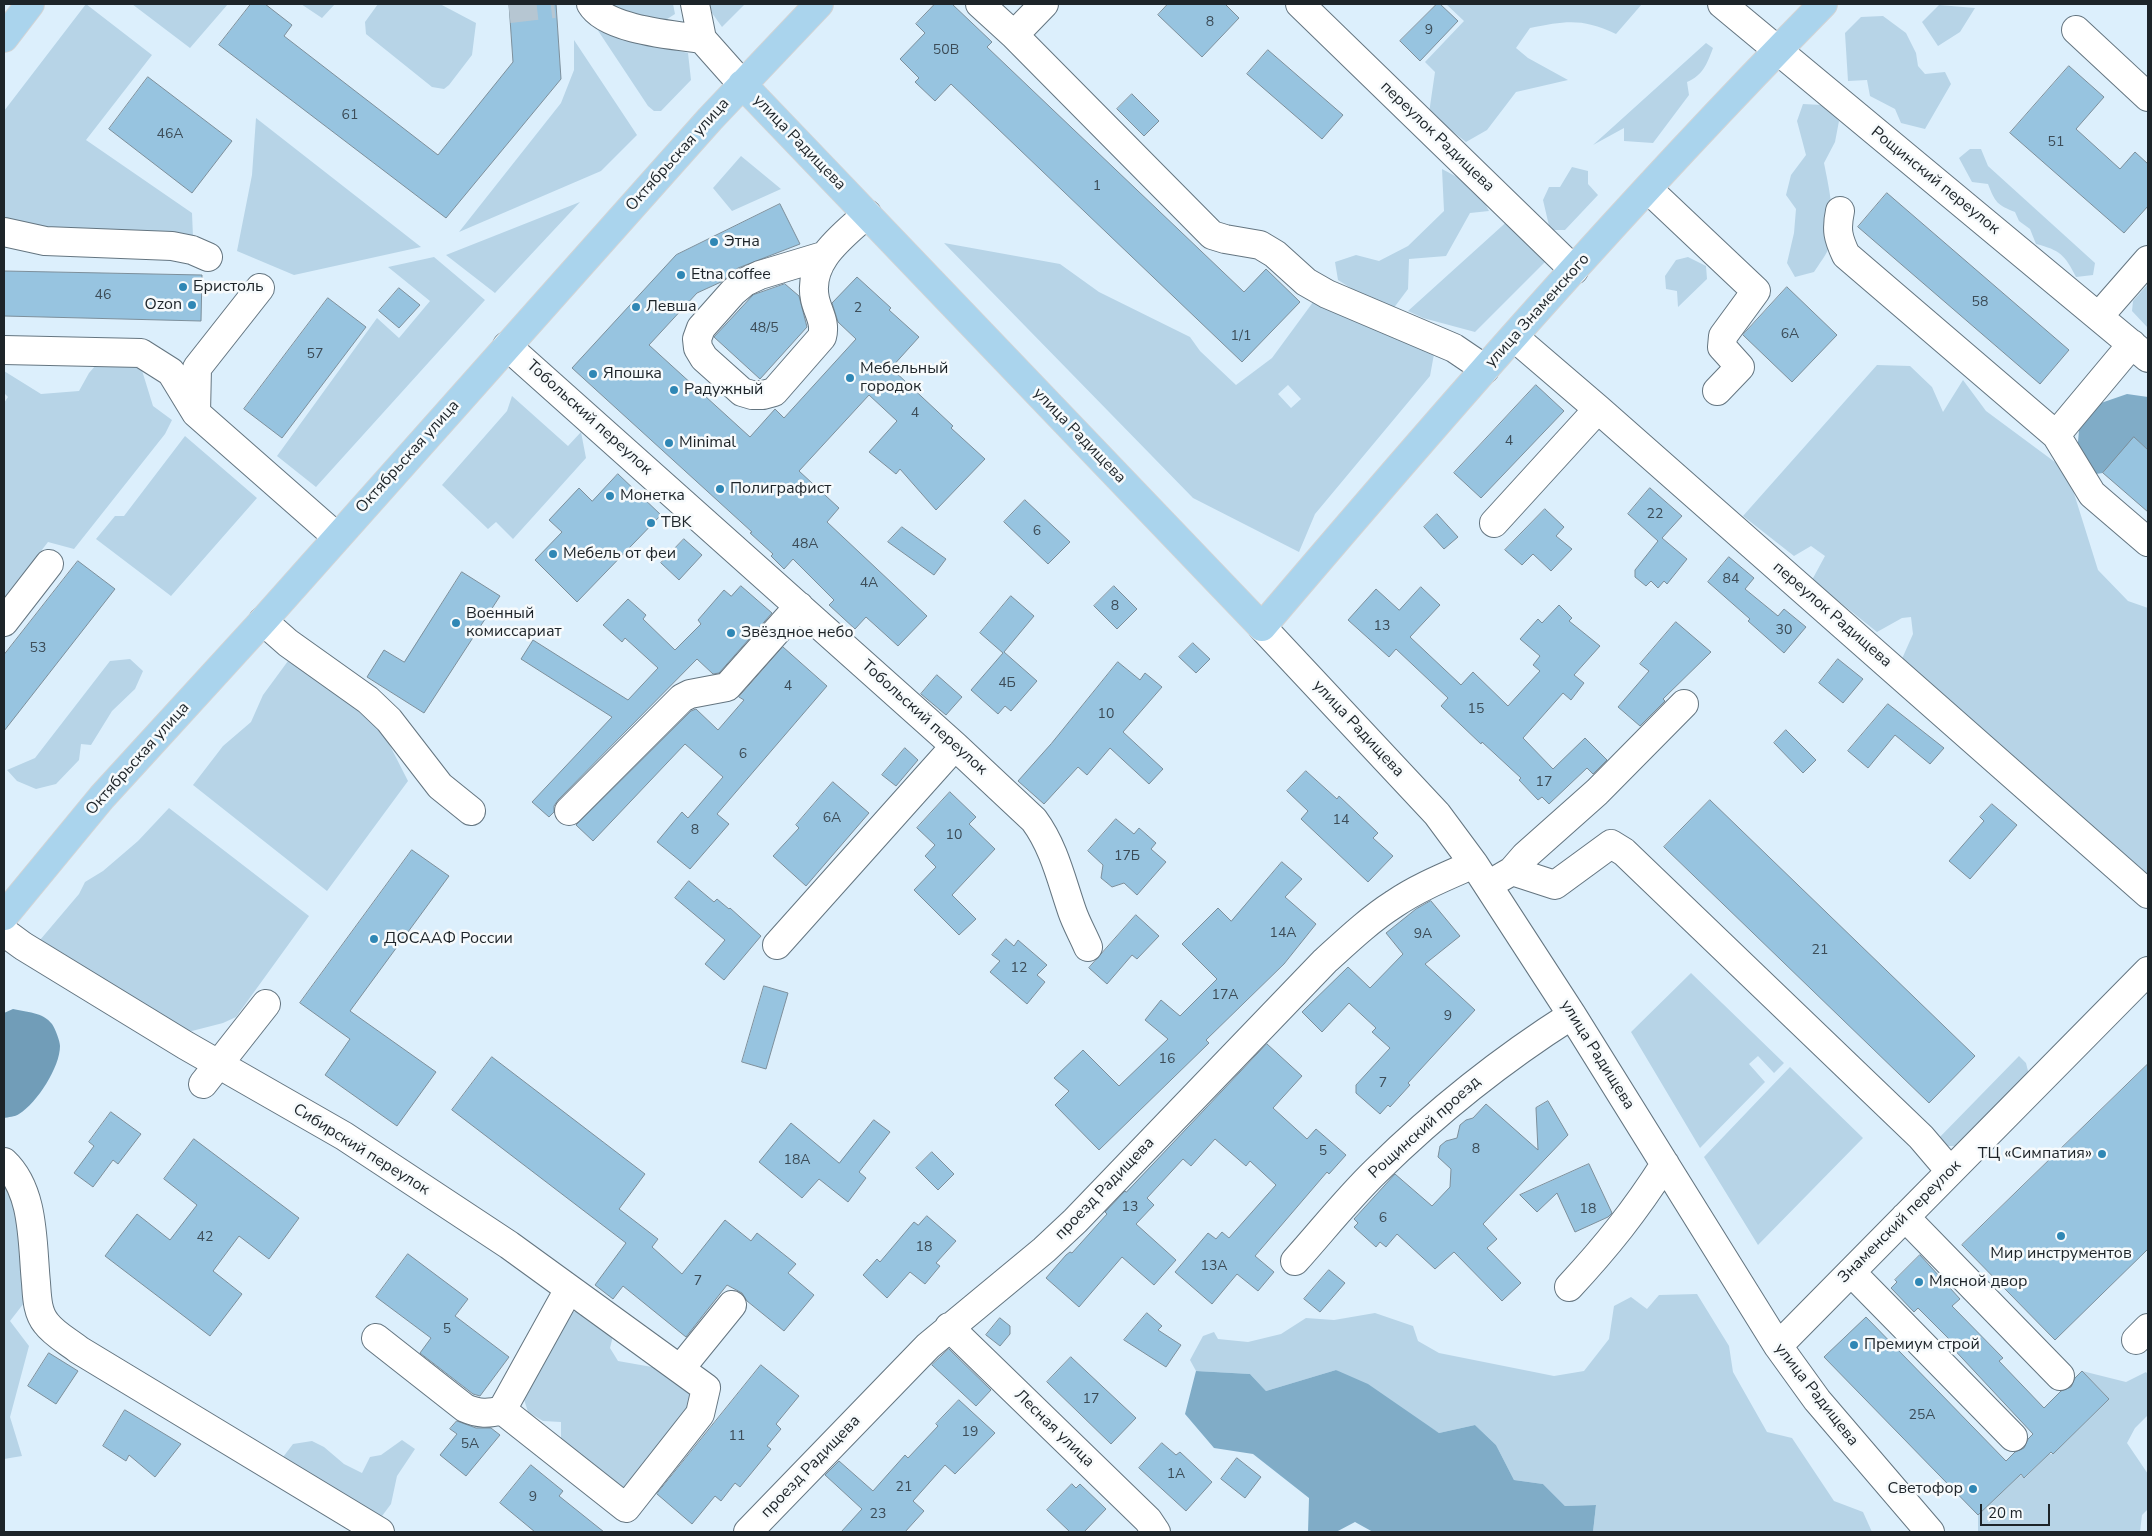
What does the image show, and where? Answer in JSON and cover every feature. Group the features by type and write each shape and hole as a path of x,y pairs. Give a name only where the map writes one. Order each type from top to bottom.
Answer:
{"main road":[{"path":"4,38 30,4"},
{"name":"Октябрьская улица","path":"4,916 102,797 263,622 742,84 819,4"},
{"name":"улица Знаменского","path":"1262,626 1485,369 1574,270 1823,4"},
{"name":"улица Радищева","path":"742,84 1262,626"}],"street":[{"path":"591,4 594,9 608,18 629,27 702,40 695,4"},
{"path":"980,4 1014,35 1212,235 1225,240 1260,245 1275,254 1306,282 1327,294 1454,348 1485,369"},
{"path":"1014,35 1044,4"},
{"name":"переулок Радищева","path":"1300,4 1574,270"},
{"name":"Рощинский переулок","path":"1722,4 2140,351"},
{"path":"2076,30 2148,97"},
{"name":"улица Радищева","path":"702,40 742,84"},
{"path":"1648,190 1756,291 1723,336 1722,347 1740,367 1717,391"},
{"path":"1840,211 1837,228 1840,242 1846,255 2056,435 2092,494 2148,542"},
{"path":"823,256 760,275 745,282 733,292 701,328 698,348 704,358 742,392 752,395 774,392 822,337 824,328 815,301 814,276 823,256 867,214"},
{"path":"4,232 45,241 172,246 192,250 208,257"},
{"path":"2099,316 2148,260"},
{"path":"196,413 197,368 260,288"},
{"name":"переулок Радищева","path":"1514,337 2148,894"},
{"name":"Тобольский переулок","path":"507,346 955,746 1034,820 1045,835 1054,854 1073,914 1088,947"},
{"path":"4,350 141,353 171,372 196,413 337,538"},
{"path":"2056,435 2140,351"},
{"path":"171,372 197,368"},
{"path":"1494,523 1598,409"},
{"path":"4,622 48,564"},
{"path":"569,811 682,698 690,694 727,688 799,606"},
{"path":"263,622 288,643 368,700 389,720 440,786 471,811"},
{"name":"улица Радищева","path":"1262,626 1437,814 1481,874 1572,1015 1778,1346 1817,1400 1930,1532"},
{"name":"проезд Радищева","path":"748,1532 901,1372 949,1327 1044,1250 1075,1222 1325,961 1356,932 1394,904 1428,884 1481,874 1512,871 1525,856 1598,792 1684,704"},
{"path":"777,945 955,746"},
{"path":"1512,871 1555,885 1611,844 1624,852 1921,1137 1950,1172"},
{"name":"Сибирский переулок","path":"4,932 211,1074 352,1141 509,1245 706,1388 700,1414 626,1508 502,1410"},
{"name":"Знаменский переулок","path":"1778,1346 2148,971"},
{"path":"211,1074 266,1004"},
{"name":"Рощинский проезд","path":"1295,1261 1376,1171 1456,1098 1540,1035 1572,1015"},
{"path":"4,1162 18,1182 26,1200 30,1220 38,1307 46,1323 79,1350 380,1532"},
{"path":"1569,1287 1620,1230 1665,1164"},
{"path":"1905,1217 2060,1376"},
{"path":"1851,1272 2013,1437"},
{"path":"376,1338 465,1408 479,1414 491,1413 502,1410 569,1289"},
{"path":"680,1369 732,1306"},
{"name":"Лесная улица","path":"949,1327 1148,1520 1156,1532"}],"shaded area":[{"path":"86,4 152,55 86,140 192,213 193,237 23,228 4,219 4,111"},
{"path":"132,4 228,4 190,48"},
{"path":"301,4 335,4 322,18"},
{"path":"378,4 440,4 476,23 472,55 449,85 444,89 432,87 366,34 365,22"},
{"path":"609,4 673,4 675,14 664,21 615,10"},
{"path":"710,4 745,4 722,27 712,13"},
{"path":"1446,4 1642,4 1616,34 1593,25 1574,22 1530,28 1516,48 1528,58 1568,80 1516,92 1487,130 1466,142 1429,113 1435,72 1425,62 1464,21"},
{"path":"1939,5 1975,8 1960,32 1938,46 1922,22"},
{"path":"1883,16 1906,33 1916,53 1918,66 1925,74 1945,72 1951,84 1925,129 1901,123 1895,109 1870,96 1867,80 1848,81 1845,33 1861,17"},
{"path":"593,23 663,47 688,53 691,80 661,111 654,111 648,106"},
{"path":"574,40 637,135 601,171 459,232 561,103 574,70"},
{"path":"1706,43 1713,48 1706,64 1697,76 1687,82 1689,95 1653,143 1624,141 1624,128 1593,145"},
{"path":"1803,104 1822,105 1839,121 1835,142 1824,163 1832,214 1830,245 1814,272 1795,277 1787,263 1794,233 1796,209 1786,195 1791,175 1806,155 1797,121"},
{"path":"256,118 421,247 294,275 237,251 252,175"},
{"path":"1970,149 1981,149 1988,166 2095,263 2093,275 2076,277 2061,254 2036,244 2030,229 2019,221 2015,212 1997,202 1988,184 1972,182 1959,158"},
{"path":"741,156 781,189 732,211 713,188"},
{"path":"1572,167 1588,171 1588,184 1598,195 1565,230 1550,230 1543,200 1549,187 1560,187"},
{"path":"1442,169 1476,187 1489,211 1470,213 1446,256 1409,259 1408,289 1390,313 1338,280 1335,262 1356,255 1379,261 1408,246 1444,211"},
{"path":"580,202 495,293 446,255"},
{"path":"1512,217 1550,257 1475,332 1423,318 1408,311"},
{"path":"944,243 1060,264 1099,292 1190,337 1200,351 1236,385 1272,358 1319,294 1434,354 1430,376 1315,514 1299,552 1193,498","holes":["1288,385 1301,399 1291,408 1278,394"]},
{"path":"434,257 485,300 316,487 277,456 377,318 399,338 430,301 388,267"},
{"path":"1688,257 1706,266 1707,279 1678,307 1677,291 1666,289 1665,276 1676,260"},
{"path":"2148,284 2148,328 2132,311 2133,301"},
{"path":"103,357 140,364 153,406 172,420 165,434 74,549 48,542 4,599 4,403 8,397 4,393 4,371 41,394 79,391 89,373"},
{"path":"1877,365 1910,366 1932,387 1943,412 1963,380 1986,411 2067,471 2098,570 2128,601 2148,608 2148,882 1901,661 1913,634 1911,617 1902,618 1877,632 1812,580 1825,556 1811,546 1794,556 1743,516"},
{"path":"2127,394 2148,397 2148,450 2134,438 2103,473 2088,475 2077,454 2079,430 2101,403"},
{"path":"512,396 568,446 581,432 586,458 513,539 496,522 488,529 442,485 507,411"},
{"path":"185,436 257,498 171,596 96,539 115,516 124,516"},
{"path":"130,659 143,671 135,689 112,711 91,745 81,744 79,760 56,784 36,789 17,781 7,770 35,758 110,661"},
{"path":"288,661 374,720 382,730 408,781 327,891 193,785 223,746 251,722 263,695"},
{"path":"169,808 309,916 236,1017 223,1023 188,1032 40,940 79,894 85,882 103,871 138,841"},
{"path":"1691,973 1784,1063 1774,1073 1758,1056 1749,1064 1765,1082 1700,1148 1631,1032"},
{"path":"13,1009 34,1013 48,1020 55,1028 60,1046 52,1074 33,1102 19,1114 4,1118 4,1013"},
{"path":"2019,1056 2026,1063 2029,1075 1961,1146 1943,1146 1936,1141"},
{"path":"1790,1067 1863,1138 1758,1245 1704,1157"},
{"path":"4,1173 20,1229 24,1303 10,1321 29,1346 10,1417 22,1456 4,1459"},
{"path":"1697,1294 1729,1346 1733,1372 1767,1432 1792,1438 1834,1501 1863,1512 1872,1532 1593,1532 1596,1505 1565,1506 1543,1484 1514,1480 1496,1445 1475,1425 1439,1433 1336,1370 1266,1391 1250,1374 1196,1371 1190,1360 1203,1336 1214,1332 1218,1339 1248,1342 1281,1334 1306,1318 1334,1320 1375,1313 1413,1326 1418,1341 1439,1353 1554,1376 1584,1371 1609,1339 1614,1306 1631,1297 1647,1309 1659,1295"},
{"path":"581,1310 614,1332 610,1348 618,1361 669,1370 698,1390 697,1405 630,1490 617,1493 561,1441 561,1422 543,1421 528,1412 523,1396 570,1313"},
{"path":"1336,1370 1368,1384 1439,1433 1475,1425 1496,1445 1514,1480 1543,1484 1565,1506 1596,1505 1593,1532 1373,1532 1355,1522 1336,1532 1308,1532 1309,1498 1253,1454 1214,1448 1185,1414 1196,1371 1250,1374 1266,1391"},
{"path":"2082,1371 2126,1382 2146,1372 2148,1375 2148,1415 2135,1428 2127,1443 2148,1474 2148,1509 2142,1515 2140,1532 1978,1532 1978,1515 2020,1475 2025,1478 2049,1454 2053,1454 2109,1399"},
{"path":"402,1440 415,1449 397,1476 391,1504 379,1520 333,1487 280,1461 293,1444 312,1441 324,1447 344,1464 362,1473 370,1457 381,1455"}],"building":[{"path":"251,4 265,4 292,25 284,36 438,155 513,62 509,4 556,4 561,79 446,218 219,45"},
{"path":"935,4 952,4 992,42 987,47 1244,292 1266,269 1300,302 1242,362 951,84 935,101 915,82 919,78 900,59 925,33 916,24"},
{"path":"1168,4 1225,4 1239,18 1202,57 1158,15"},
{"path":"1437,4 1440,4 1458,21 1420,61 1400,41"},
{"path":"1268,50 1343,115 1322,139 1247,74"},
{"path":"2069,66 2104,97 2076,129 2120,169 2135,152 2148,164 2148,206 2124,233 2010,133"},
{"path":"148,77 232,141 192,193 109,129"},
{"path":"1132,94 1159,121 1144,136 1117,109"},
{"path":"1887,193 2069,350 2040,384 1858,227"},
{"path":"780,204 800,244 738,268 721,282 697,293 649,345 750,437 775,409 784,418 856,339 838,322 832,303 857,277 919,337 891,368 985,459 936,510 900,469 896,474 869,452 897,421 869,395 799,471 839,508 827,522 927,616 898,646 866,617 855,629 829,605 834,600 793,559 784,569 771,556 773,554 750,533 752,532 572,368 676,255"},
{"path":"4,271 202,275 201,321 4,316"},
{"path":"785,284 799,296 807,327 760,379 714,337 753,295"},
{"path":"1787,287 1837,335 1792,382 1743,335"},
{"path":"399,288 420,305 399,328 379,311"},
{"path":"328,298 366,327 282,438 244,409"},
{"path":"1536,385 1564,411 1481,498 1454,473"},
{"path":"2134,437 2148,450 2148,512 2103,473"},
{"path":"618,474 661,515 577,602 535,560 562,532 549,520 579,488 592,501"},
{"path":"1650,488 1682,516 1662,538 1687,559 1667,584 1664,581 1658,588 1651,581 1646,586 1635,577 1635,570 1658,541 1628,514"},
{"path":"1025,500 1070,542 1048,564 1004,522"},
{"path":"1545,509 1564,527 1556,536 1572,549 1551,571 1533,554 1522,565 1505,550"},
{"path":"1437,514 1458,537 1444,549 1424,527"},
{"path":"902,527 946,559 934,575 888,542"},
{"path":"684,539 702,555 679,580 661,563"},
{"path":"1729,557 1754,578 1745,589 1778,616 1784,609 1806,627 1784,653 1748,621 1750,619 1708,582"},
{"path":"78,561 115,589 4,731 4,655"},
{"name":"Военный комиссариат","path":"462,572 500,596 424,713 367,677 384,650 404,662"},
{"path":"741,586 772,613 719,673 713,674 697,659 558,800 554,806 554,812 549,817 532,802 612,717 521,659 533,640 628,700 658,668 625,638 622,642 603,625 628,599 646,615 643,619 675,650 701,624 698,620 724,590 731,596"},
{"path":"1114,586 1137,609 1117,629 1094,606"},
{"path":"1421,587 1440,605 1410,637 1461,685 1473,672 1508,706 1540,671 1533,665 1540,656 1520,639 1538,619 1542,623 1559,605 1572,618 1569,621 1600,646 1574,675 1584,683 1571,700 1563,693 1523,738 1553,769 1585,738 1607,760 1593,774 1587,768 1549,804 1542,797 1538,800 1519,780 1521,778 1441,706 1448,698 1396,649 1389,657 1348,620 1376,589 1399,610"},
{"path":"1011,596 1034,616 1004,652 1037,681 1011,711 1005,706 998,714 971,690 1003,653 980,633"},
{"path":"1676,622 1711,652 1663,699 1665,701 1640,726 1618,707 1649,671 1640,664"},
{"path":"1193,643 1210,659 1196,673 1179,657"},
{"path":"783,647 827,686 717,814 729,824 690,869 657,842 682,812 688,818 723,777 685,744 593,841 576,825 691,711 696,709 718,730 744,700 739,697"},
{"path":"1838,659 1863,679 1843,703 1819,683"},
{"path":"1118,662 1140,680 1145,673 1162,687 1123,732 1163,769 1149,784 1110,748 1087,775 1078,767 1044,804 1018,781"},
{"path":"937,675 962,697 946,715 921,694"},
{"path":"1888,704 1944,748 1930,764 1895,735 1868,768 1848,751"},
{"path":"1786,730 1816,760 1803,773 1774,743"},
{"path":"905,748 918,760 896,786 882,775"},
{"path":"1306,771 1337,799 1339,796 1378,833 1373,838 1393,856 1368,882 1301,819 1308,811 1287,791"},
{"path":"833,782 869,813 806,886 773,856 799,828 796,825"},
{"path":"950,792 976,817 969,824 995,849 952,895 976,919 959,935 914,890 936,867 925,856 935,845 917,828"},
{"path":"1710,800 1975,1056 1929,1103 1664,847"},
{"path":"1992,804 2017,825 1970,879 1949,861 1984,821 1980,817"},
{"path":"1116,819 1134,834 1139,828 1156,843 1151,849 1166,862 1137,895 1124,883 1112,887 1101,878 1103,865 1088,851"},
{"path":"412,850 449,876 350,1011 436,1072 397,1126 325,1075 350,1039 300,1003"},
{"path":"1282,862 1302,879 1285,897 1316,924 1284,964 1206,1040 1209,1043 1099,1150 1055,1105 1069,1091 1054,1078 1083,1050 1119,1086 1168,1039 1145,1020 1161,1000 1180,1016 1217,979 1182,944 1218,908 1231,921"},
{"path":"689,881 714,902 717,899 730,908 761,936 724,980 705,964 725,940 675,898"},
{"path":"1431,901 1460,936 1425,964 1475,1010 1408,1083 1410,1085 1390,1107 1388,1105 1380,1114 1356,1093 1356,1085 1390,1048 1372,1032 1376,1028 1349,1003 1322,1032 1302,1012 1348,967 1370,988 1403,954 1386,933 1416,909"},
{"path":"1136,915 1159,936 1137,959 1132,955 1107,984 1089,968"},
{"path":"1006,939 1014,946 1018,940 1047,965 1037,975 1045,982 1027,1004 990,972 1000,961 992,955"},
{"path":"764,986 788,993 766,1069 742,1062"},
{"path":"1267,1044 1302,1076 1273,1108 1307,1139 1316,1129 1346,1155 1329,1174 1327,1172 1255,1256 1274,1272 1258,1291 1237,1274 1212,1304 1175,1272 1208,1233 1216,1239 1222,1232 1229,1238 1276,1185 1250,1161 1246,1166 1215,1139 1191,1166 1183,1159 1147,1198 1154,1205 1136,1224 1176,1260 1154,1285 1122,1257 1079,1307 1046,1278 1066,1255 1070,1252 1072,1253 1107,1214 1105,1212"},
{"path":"492,1057 645,1174 619,1209 658,1239 652,1247 682,1274 725,1220 751,1241 757,1233 796,1264 788,1273 814,1295 784,1331 747,1301 742,1293 727,1285 686,1337 623,1286 613,1299 595,1285 626,1243 452,1110"},
{"name":"ТЦ «Симпатия»","path":"2148,1064 2148,1249 2055,1340 1962,1245"},
{"path":"1548,1101 1568,1135 1483,1224 1497,1239 1487,1248 1521,1283 1502,1301 1454,1252 1435,1269 1397,1234 1386,1247 1380,1242 1376,1247 1354,1227 1358,1223 1354,1219 1395,1174 1432,1206 1450,1187 1451,1169 1438,1157 1440,1146 1446,1141 1457,1138 1460,1125 1466,1120 1473,1118 1486,1104 1538,1150 1536,1108"},
{"path":"111,1112 141,1134 118,1164 113,1160 93,1187 74,1173 94,1146 89,1142"},
{"path":"874,1120 890,1132 859,1172 866,1178 848,1202 819,1179 802,1198 759,1162 791,1123 839,1163"},
{"path":"194,1139 299,1218 269,1259 239,1236 213,1271 242,1294 210,1336 105,1256 137,1214 170,1240 197,1205 164,1179"},
{"path":"932,1152 954,1174 938,1190 916,1168"},
{"path":"1589,1164 1612,1213 1608,1217 1575,1232 1557,1193 1537,1212 1520,1195"},
{"path":"927,1216 956,1241 936,1263 940,1266 925,1284 910,1272 887,1298 863,1275 877,1259 880,1262 914,1222 918,1225"},
{"path":"408,1254 468,1299 455,1316 509,1357 480,1396 473,1394 420,1353 431,1338 376,1297"},
{"path":"1920,1255 1960,1299 1952,1306 2003,1358 1999,1361 2044,1408 2061,1391 2071,1387 2075,1378 2082,1371 2109,1399 2053,1454 2051,1452 2024,1478 2021,1474 1978,1515 1824,1357 1866,1317 2006,1461 2015,1452 2024,1448 2028,1439 2033,1434 1948,1343 1950,1340 1918,1308 1914,1312 1891,1288 1897,1282 1895,1280"},
{"path":"1329,1270 1345,1283 1320,1312 1304,1299"},
{"path":"1147,1313 1162,1326 1158,1330 1181,1345 1166,1367 1124,1340"},
{"path":"1000,1318 1010,1326 1010,1334 1000,1346 986,1335"},
{"path":"949,1349 991,1390 976,1406 932,1365"},
{"path":"49,1353 78,1371 56,1404 28,1386"},
{"path":"1071,1357 1136,1418 1111,1444 1047,1382"},
{"path":"761,1365 799,1396 776,1424 781,1429 767,1446 771,1449 740,1487 735,1483 721,1501 715,1496 692,1524 657,1494"},
{"path":"959,1400 995,1433 955,1474 945,1465 913,1501 924,1511 905,1532 841,1532 862,1509 825,1475 839,1461 873,1491 905,1455 908,1458"},
{"path":"125,1410 181,1444 155,1477 129,1455 126,1461 103,1446"},
{"path":"457,1421 476,1428 491,1428 500,1435 466,1476 440,1455 457,1434 450,1429"},
{"path":"1162,1443 1176,1455 1180,1452 1212,1482 1186,1511 1139,1468"},
{"path":"1237,1458 1261,1477 1245,1498 1221,1479"},
{"path":"531,1465 563,1491 559,1496 604,1532 535,1532 500,1503"},
{"path":"1072,1484 1076,1488 1080,1484 1106,1509 1084,1532 1070,1532 1047,1510"}],"tunnel":[{"path":"509,9 554,4"}],"place":[{"name":"Этна","path":"714,242"},
{"name":"Etna coffee","path":"681,275"},
{"name":"Бристоль","path":"183,287"},
{"name":"Ozon","path":"192,305"},
{"name":"Левша","path":"636,307"},
{"name":"Япошка","path":"593,374"},
{"name":"Мебельный городок","path":"850,378"},
{"name":"Радужный","path":"674,390"},
{"name":"Minimal","path":"669,443"},
{"name":"Полиграфист","path":"720,489"},
{"name":"Монетка","path":"610,496"},
{"name":"TBK","path":"651,523"},
{"name":"Мебель от феи","path":"553,554"},
{"name":"Военный комиссариат","path":"456,623"},
{"name":"Звёздное небо","path":"731,633"},
{"name":"ДОСААФ России","path":"374,939"},
{"name":"ТЦ «Симпатия»","path":"2102,1154"},
{"name":"Мир инструментов","path":"2061,1236"},
{"name":"Мясной двор","path":"1919,1282"},
{"name":"Премиум строй","path":"1854,1345"},
{"name":"Светофор","path":"1973,1489"}]}
